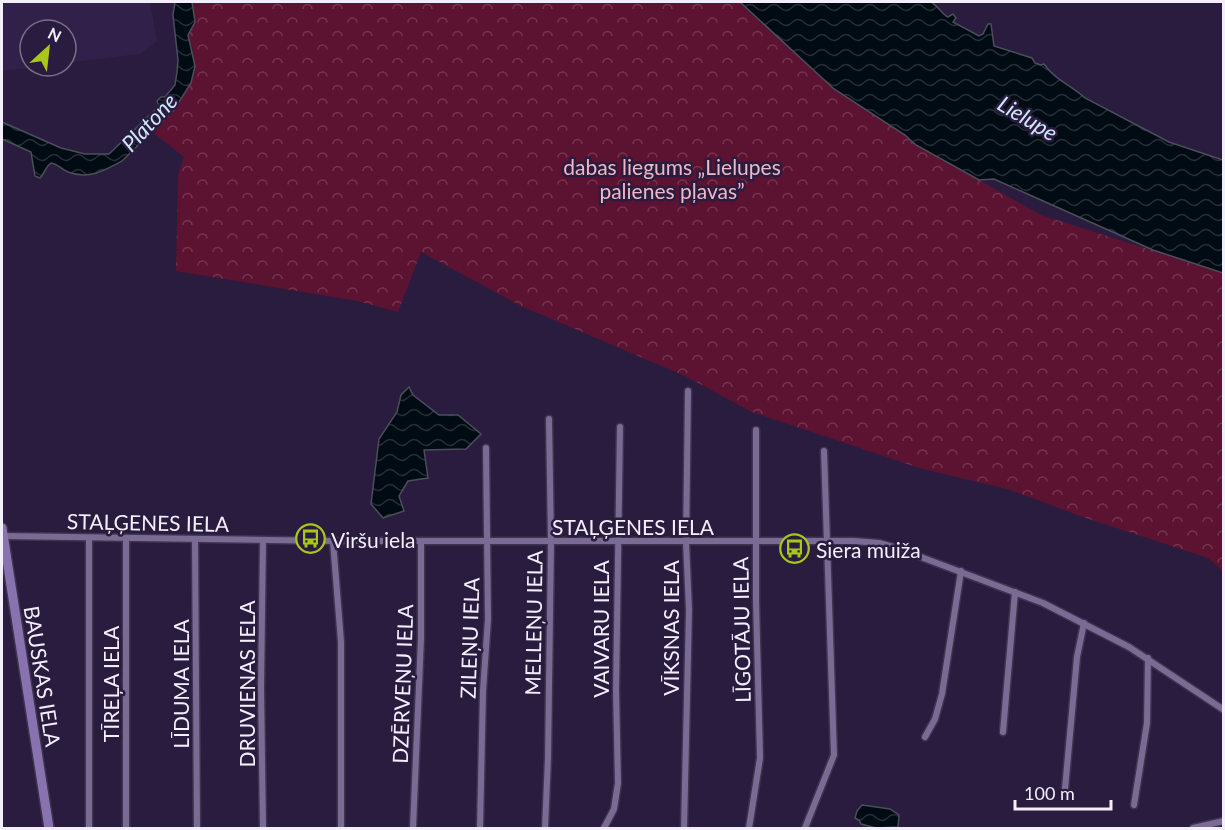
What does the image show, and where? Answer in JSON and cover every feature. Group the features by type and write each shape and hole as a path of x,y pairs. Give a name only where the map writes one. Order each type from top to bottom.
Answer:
{"street":[{"name":"VĪKSNAS IELA","path":"684,828 689,610 686,542 688,391"},
{"name":"MELLEŅU IELA","path":"545,828 551,542 549,419"},
{"name":"VAIVARU IELA","path":"604,828 615,809 618,783 616,691 620,427"},
{"name":"LĪGOTĀJU IELA","path":"749,828 760,758 756,430"},
{"name":"ZILEŅU IELA","path":"480,828 483,691 488,619 486,448"},
{"path":"805,828 834,755 825,451"},
{"name":"STAĻĢENES IELA","path":"2,532 89,539 879,543 1043,603 1148,658 1224,710"},
{"name":"BAUSKAS IELA","path":"2,532 3,552 49,828"},
{"path":"89,539 89,828"},
{"name":"TĪREĻA IELA","path":"126,539 126,828"},
{"name":"LĪDUMA IELA","path":"195,539 197,828"},
{"name":"DRUVIENAS IELA","path":"263,540 261,688 263,828"},
{"path":"333,541 341,642 341,828"},
{"name":"DZĒRVEŅU IELA","path":"413,828 422,638 421,541"},
{"path":"926,737 935,719 942,694 961,572"},
{"path":"1003,732 1015,592"},
{"path":"1065,789 1077,657 1084,623"},
{"path":"1134,805 1147,723 1148,658"},
{"path":"1193,828 1224,821"}],"shaded area":[{"path":"2,2 150,2 157,41 140,54 78,62 78,18 18,18 18,69 2,71"}],"green space":[{"name":"dabas liegums „Lielupes palienes pļavas”","path":"192,2 739,2 834,89 905,135 916,145 1041,215 1223,273 1223,571 1208,558 1080,516 1011,490 919,468 752,412 685,376 521,306 421,252 398,312 357,301 176,271 178,174 184,157 151,131 174,110 193,49 188,35 195,22"}],"water":[{"name":"Platone","path":"175,2 192,2 195,22 188,35 195,66 191,83 174,110 122,161 109,168 82,175 68,172 51,163 40,178 35,176 31,152 2,139 2,122 61,148 85,154 109,154 159,106 157,101 165,97 175,85 178,60 173,15"},
{"name":"Lielupe","path":"740,2 931,2 948,17 953,14 956,18 953,22 979,36 983,34 988,24 991,24 994,46 1032,58 1035,63 1044,64 1053,75 1085,98 1169,142 1223,160 1223,273 1153,250 994,179 979,180 916,145 905,135 834,89"},
{"path":"409,387 413,395 439,415 458,415 481,434 466,449 424,450 428,478 408,481 399,496 404,511 383,518 371,504 379,439 397,412 401,395"},
{"path":"862,805 890,809 899,815 898,827 876,828 861,824 855,818"}],"place":[{"name":"Viršu iela","path":"310,539"},
{"name":"Siera muiža","path":"795,549"}]}
